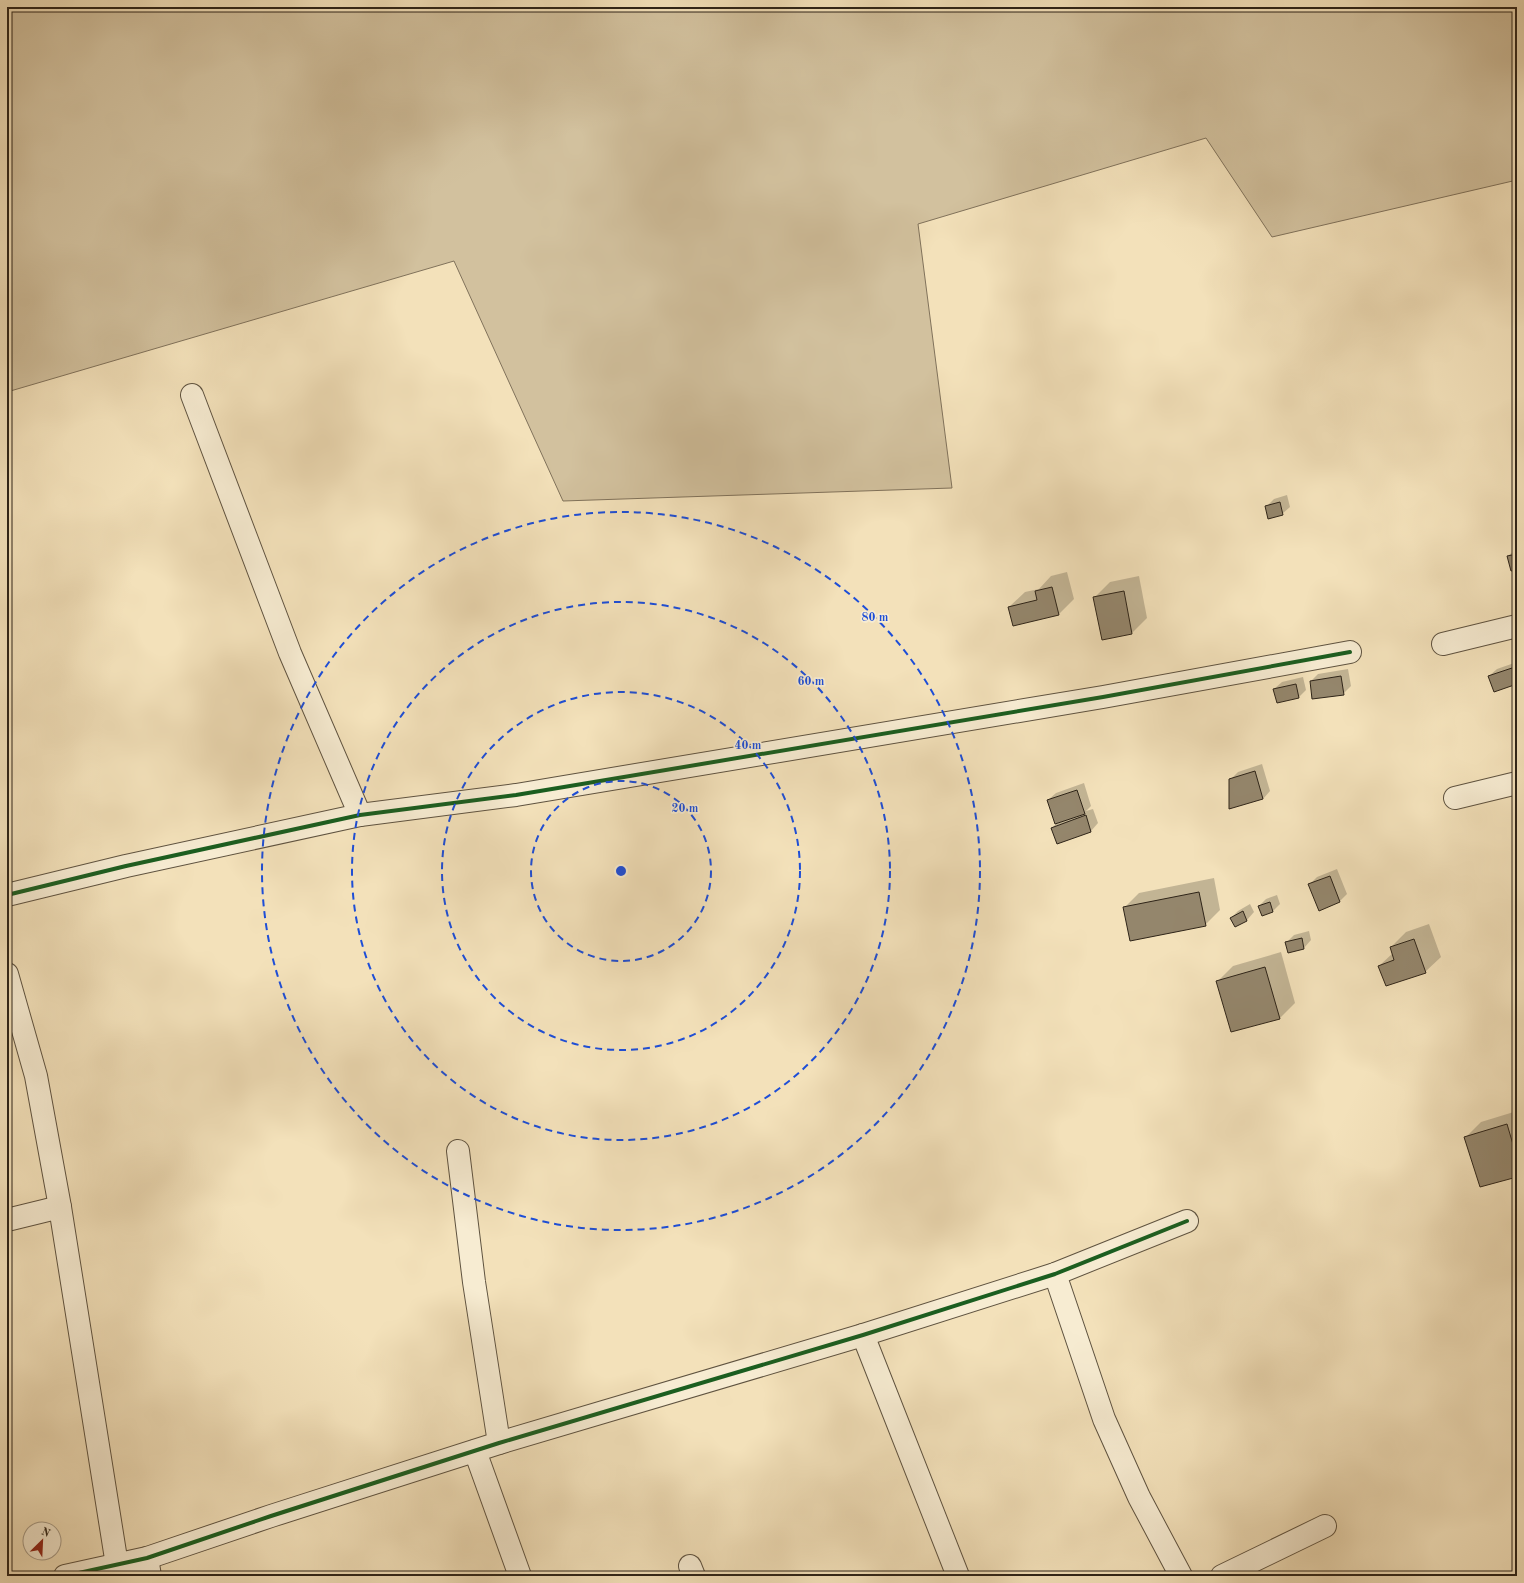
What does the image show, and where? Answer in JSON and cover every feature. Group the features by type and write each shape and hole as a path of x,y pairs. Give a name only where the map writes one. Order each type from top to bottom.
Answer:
{"street":[{"path":"192,395 290,653 360,815"},
{"path":"1443,644 1517,626"},
{"path":"7,895 126,866 360,815 516,795 1104,697 1350,652"},
{"path":"1455,798 1517,783"},
{"path":"7,974 36,1076 60,1207 117,1565"},
{"path":"458,1151 474,1282 499,1443"},
{"path":"7,1220 60,1207"},
{"path":"65,1576 117,1565 149,1567 271,1516 499,1443 863,1335 1055,1274 1187,1222"},
{"path":"1055,1274 1104,1419 1139,1497 1181,1576"},
{"path":"863,1335 958,1576"},
{"path":"475,1451 520,1576"},
{"path":"1222,1576 1325,1526"}],"shaded area":[{"path":"7,7 1517,7 1517,180 1272,237 1206,138 918,224 952,488 563,501 454,261 7,392"}],"building":[{"path":"1280,502 1283,515 1268,519 1265,506"},
{"path":"1517,554 1517,570 1511,571 1507,556"},
{"path":"1052,587 1059,615 1013,626 1008,607 1037,600 1035,591"},
{"path":"1124,591 1132,634 1102,640 1093,597"},
{"path":"1515,667 1517,673 1517,684 1494,692 1488,676"},
{"path":"1341,676 1344,695 1312,699 1310,681"},
{"path":"1296,684 1299,698 1277,703 1273,689"},
{"path":"1255,771 1263,799 1229,809 1229,779"},
{"path":"1077,790 1085,814 1055,824 1047,800"},
{"path":"1086,815 1091,832 1057,844 1051,828"},
{"path":"1330,876 1340,902 1319,911 1308,884"},
{"path":"1199,892 1206,926 1130,941 1123,907"},
{"path":"1270,902 1273,912 1262,916 1258,906"},
{"path":"1243,911 1247,921 1235,927 1230,918"},
{"path":"1302,938 1304,949 1288,953 1285,942"},
{"path":"1414,939 1426,973 1386,986 1378,966 1394,960 1390,947"},
{"path":"1265,967 1280,1019 1231,1032 1216,981"},
{"path":"1507,1124 1517,1158 1517,1177 1480,1187 1464,1137"}],"cycle path":[{"path":"7,895 126,866 360,815 516,795 1103,697 1350,652"},
{"path":"65,1576 147,1558 271,1516 499,1443 863,1335 1055,1274 1187,1221"}]}
